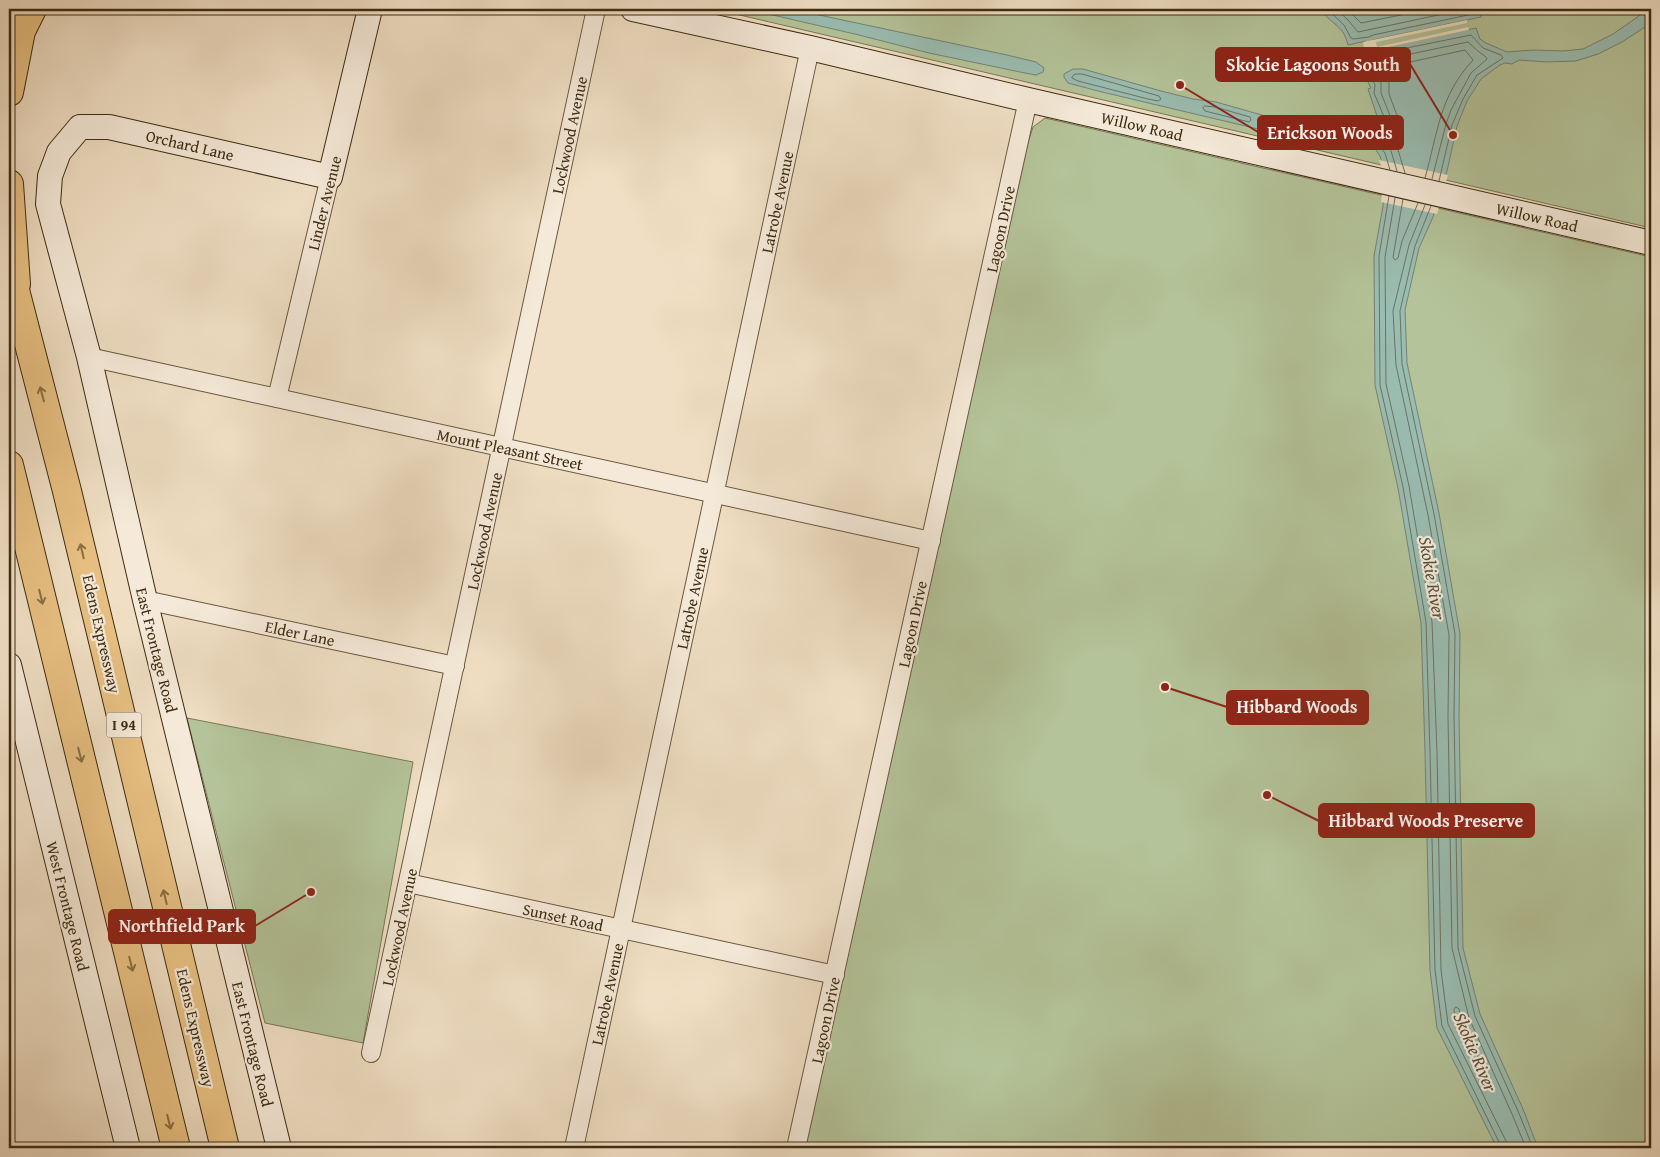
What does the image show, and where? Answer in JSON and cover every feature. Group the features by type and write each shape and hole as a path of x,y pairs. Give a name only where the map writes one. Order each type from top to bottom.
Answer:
{"highway":[{"path":"9,92 21,31 32,9"},
{"path":"9,184 18,303"},
{"name":"Edens Expressway","path":"9,267 68,491 225,1148"},
{"path":"9,465 176,1148"}],"street":[{"name":"Linder Avenue","path":"276,398 370,9"},
{"name":"Lockwood Avenue","path":"371,1053 596,9"},
{"name":"Willow Road","path":"633,9 810,48 1651,244"},
{"name":"Latrobe Avenue","path":"574,1148 810,48"},
{"name":"Lagoon Drive","path":"796,1148 1028,100"},
{"name":"Orchard Lane","path":"59,152 80,128 109,127 330,177"},
{"name":"East Frontage Road","path":"59,152 50,176 48,204 89,356 145,600 279,1148"},
{"name":"Mount Pleasant Street","path":"89,356 931,541"},
{"name":"Elder Lane","path":"145,600 455,666"},
{"name":"West Frontage Road","path":"9,665 128,1148"},
{"name":"Sunset Road","path":"408,884 835,975"}],"green space":[{"path":"714,9 1651,9 1651,228"},
{"path":"1045,118 1651,257 1651,1148 805,1148 1023,158 1033,127"},
{"path":"187,718 413,762 363,1043 265,1023"}],"water":[{"path":"747,9 791,9 1007,55 1036,62 1044,68 1043,72 1036,75 1025,73 929,53"},
{"name":"Skokie River","path":"1321,9 1480,9 1481,17 1373,40 1375,49 1476,28 1480,39 1507,52 1583,49 1613,34 1646,9 1651,9 1651,22 1648,25 1622,42 1598,54 1576,61 1547,62 1519,60 1512,64 1505,63 1500,65 1481,79 1467,101 1457,126 1447,171 1433,217 1419,248 1405,310 1407,363 1439,513 1460,634 1459,716 1463,948 1480,1014 1523,1109 1538,1148 1497,1148 1437,1028 1430,970 1421,623 1398,488 1375,385 1374,256 1383,206 1386,175 1380,156 1374,147 1368,144 1351,148 1338,144 1296,138 1098,91 1068,83 1064,77 1064,74 1073,69 1083,69 1161,91 1193,99 1216,102 1283,121 1353,131 1363,136 1372,134 1379,126 1380,120 1368,89 1371,88 1356,54 1368,51 1366,41 1348,45 1340,28"}],"pier":[{"path":"1467,20 1467,23 1376,42 1377,47 1468,27 1469,30 1365,52 1363,42"},
{"path":"1379,160 1448,175 1437,214 1381,202 1384,175"}],"place":[{"name":"Erickson Woods","path":"1180,85"},
{"name":"Skokie Lagoons South","path":"1453,135"},
{"name":"Hibbard Woods","path":"1165,687"},
{"name":"Hibbard Woods Preserve","path":"1267,795"},
{"name":"Northfield Park","path":"311,892"}]}
